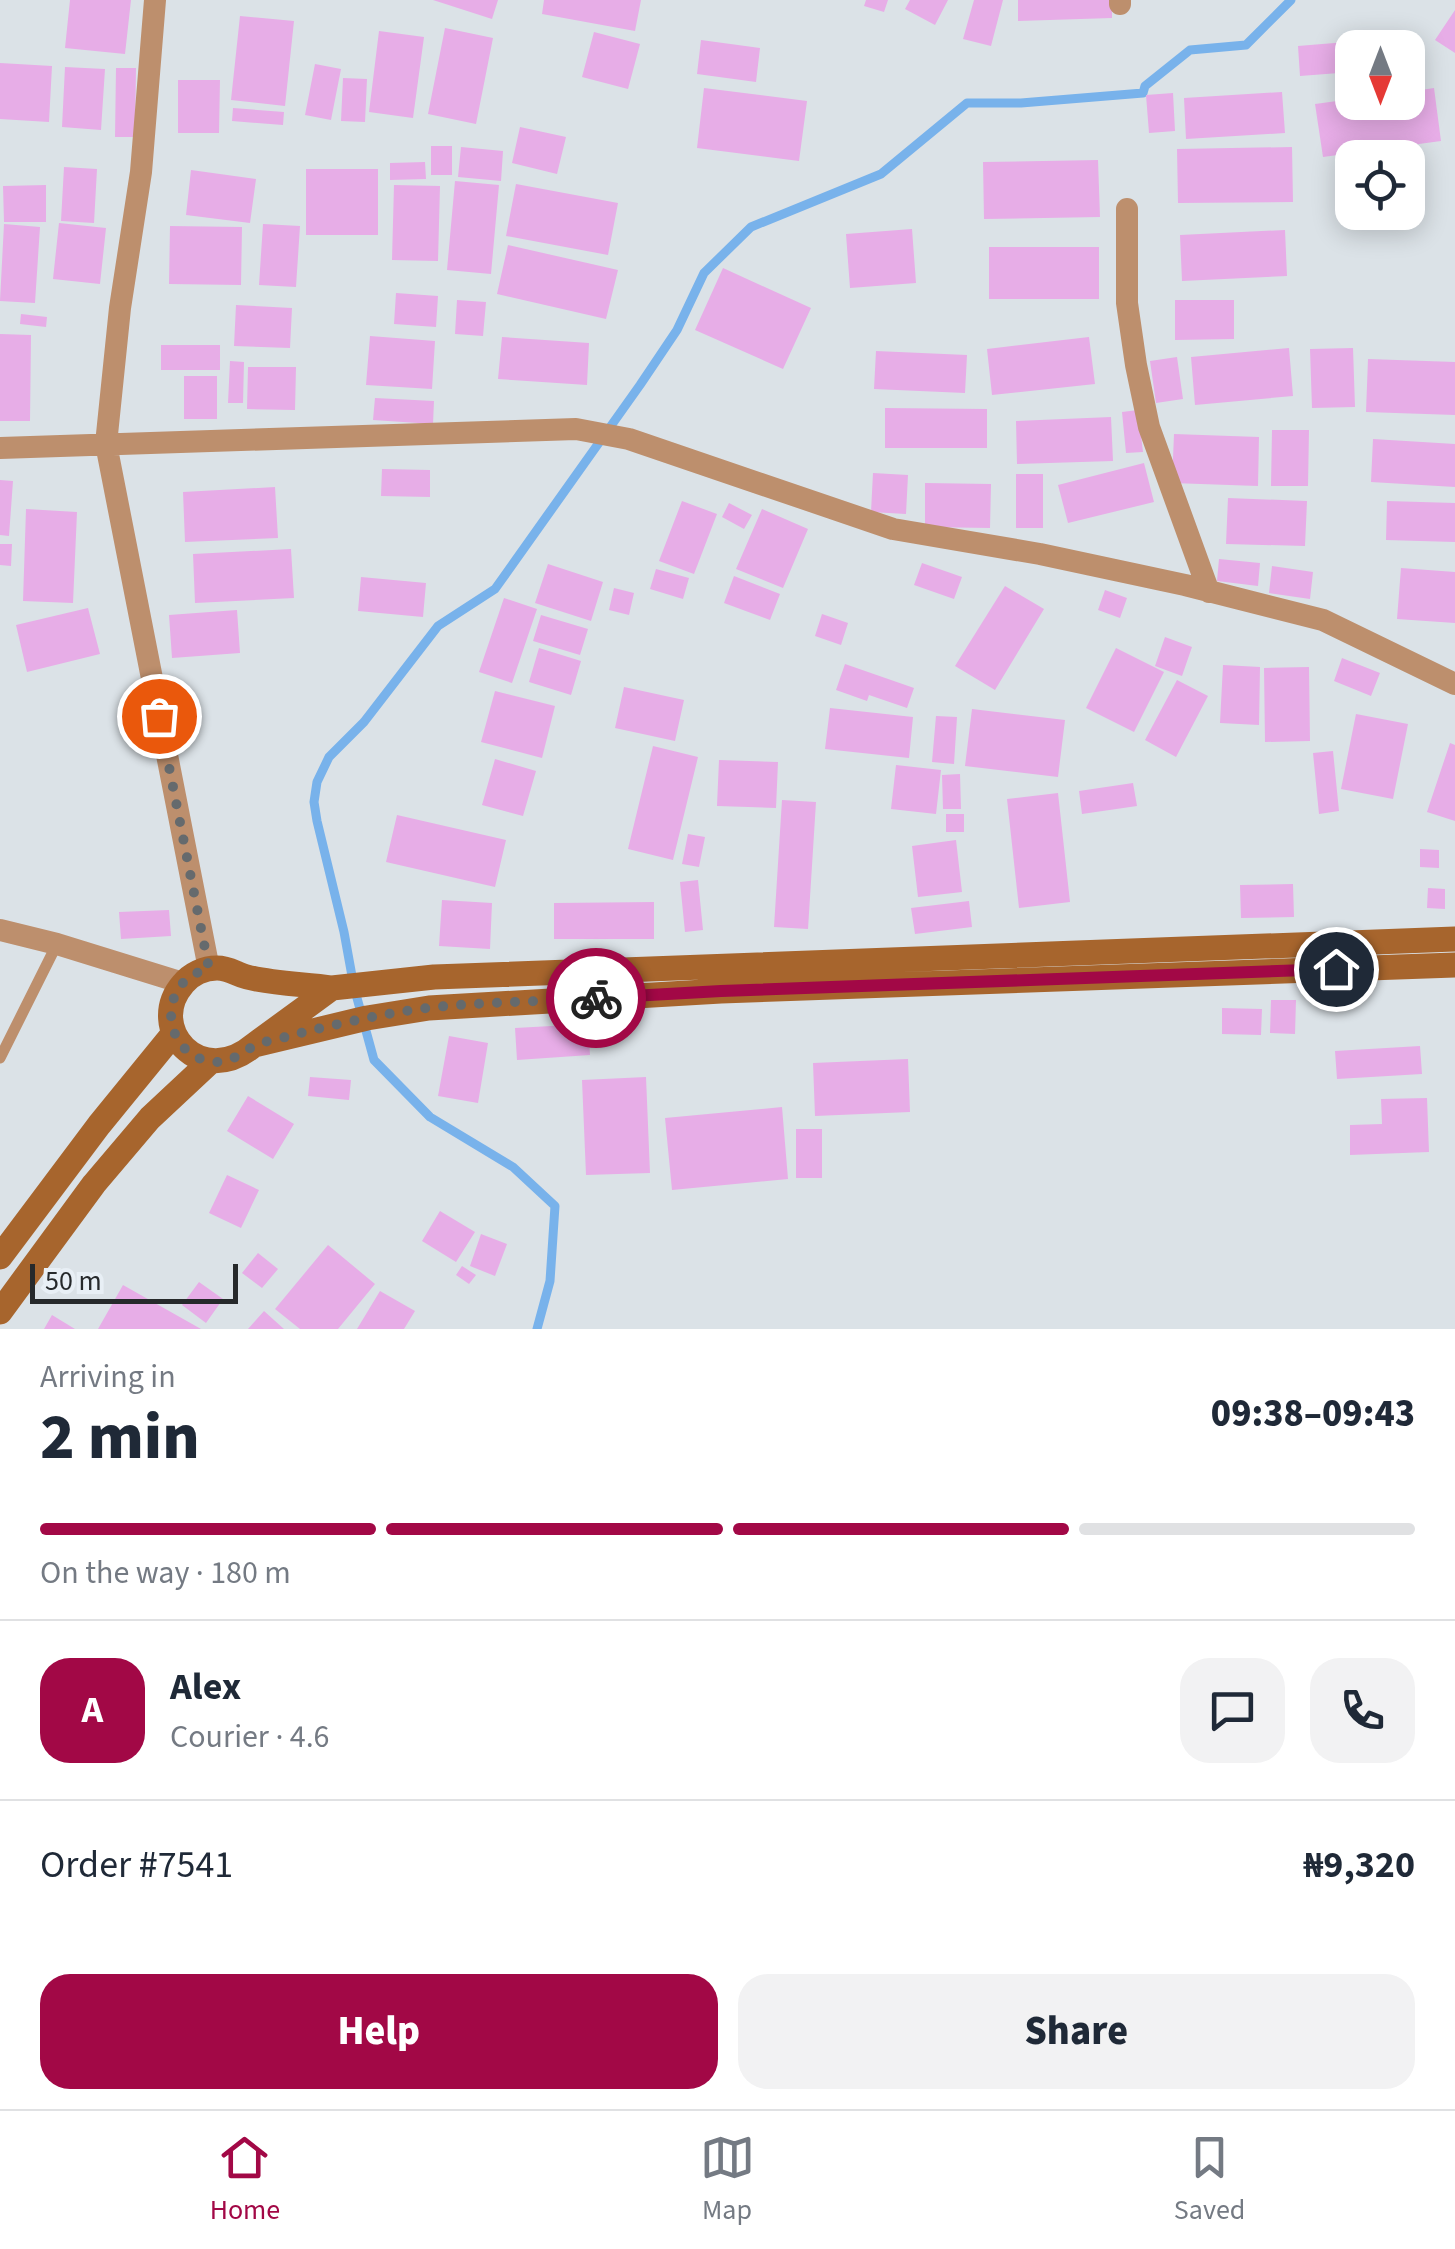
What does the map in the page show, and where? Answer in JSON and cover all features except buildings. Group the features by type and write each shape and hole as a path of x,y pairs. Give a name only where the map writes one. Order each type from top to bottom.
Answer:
{"street":[{"path":"154,0 141,172 120,308 106,444 209,969"},
{"path":"1126,209 1128,302 1149,428 1209,592"},
{"path":"0,448 576,429 630,439 893,530 1040,554 1322,620 1455,684"},
{"path":"0,930 183,983"},
{"path":"346,987 242,1056 226,1062 210,1062 182,1046 170,1018 172,1003 183,983 209,969 346,987 434,977 1455,939"},
{"path":"254,1046 358,1020 429,1008 721,991 1455,965"},
{"path":"0,1257 99,1124 174,1033"},
{"path":"0,1312 94,1184 150,1118 210,1062"}],"lane":[{"path":"0,1058 57,944"}],"waterway":[{"path":"537,1329 550,1281 555,1206 513,1167 430,1117 374,1060 314,802 317,782 329,757 364,722 438,626 495,589 677,330 704,273 751,227 881,174 967,103 1021,103 1143,93 1145,86 1190,50 1246,45 1291,0"}],"way so far":[{"path":"159,716 209,969 188,978 172,1003 174,1033 195,1056 210,1062 226,1062 254,1046 387,1014 596,998"}],"route":[{"path":"596,998 1336,969"}]}
